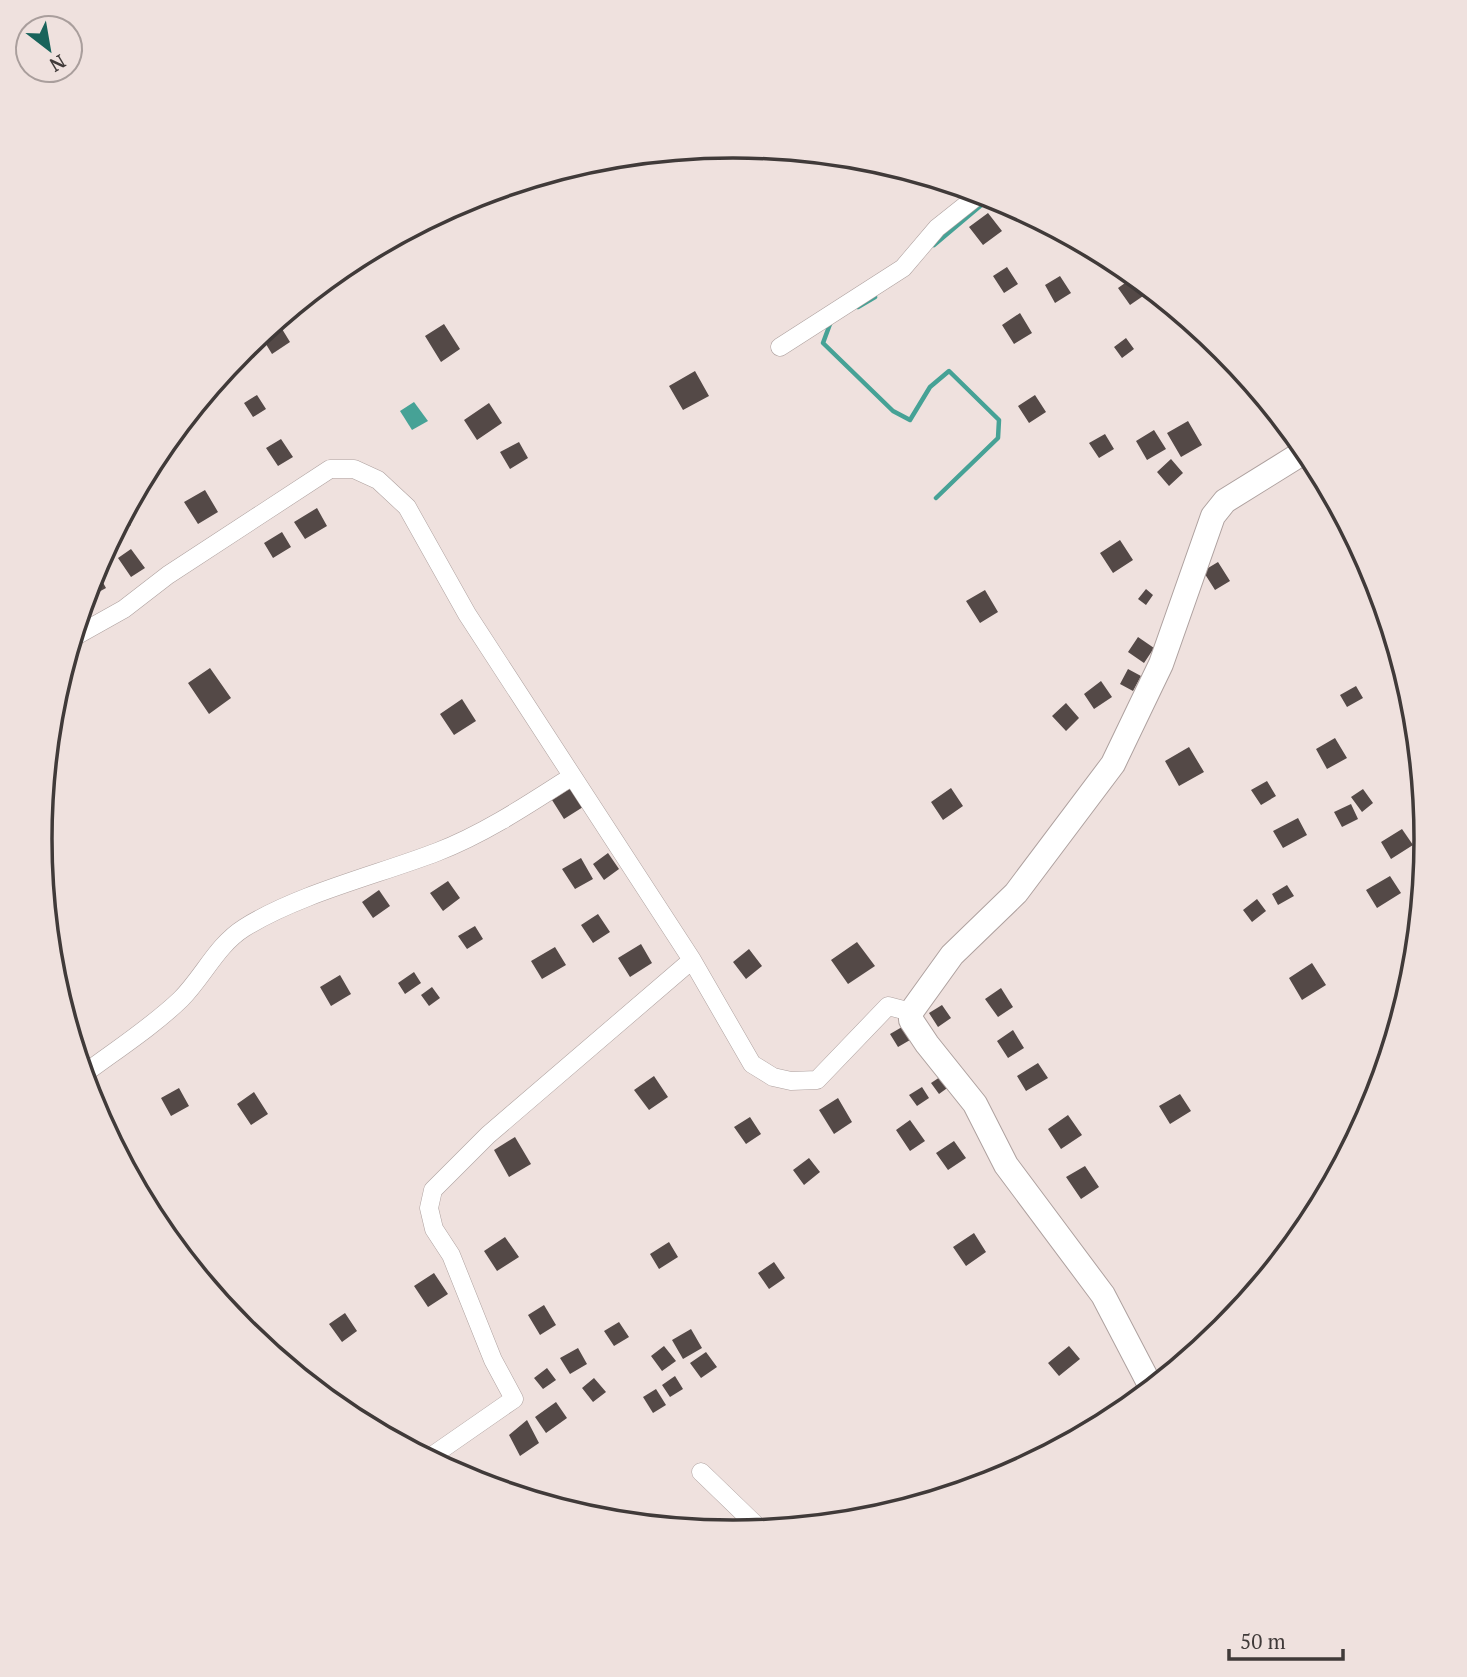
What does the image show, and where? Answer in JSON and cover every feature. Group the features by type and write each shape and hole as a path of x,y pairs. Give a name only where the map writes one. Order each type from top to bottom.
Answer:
{"main road":[{"path":"1147,1380 1103,1296 1006,1166 975,1104 927,1044 911,1020 911,1012 952,955 1016,893 1113,764 1161,664 1213,516 1226,501 1297,456"}],"street":[{"path":"780,347 903,268 937,228 971,201"},
{"path":"86,630 124,609 298,487 330,469 354,469 378,480 408,507 467,614 692,961 752,1064 782,1079 817,1080 888,1006 911,1012"},
{"path":"93,1067 178,1002 195,985 226,943 242,929 276,910 440,851 528,805 571,777"},
{"path":"438,1452 514,1399 493,1360 451,1255 434,1229 429,1208 433,1190 488,1135 692,961"},
{"path":"701,1472 750,1519"}],"water":[{"path":"414,402 428,421 412,430 400,411"}],"building":[{"path":"988,213 1002,231 983,245 969,227"},
{"path":"1007,267 1018,284 1004,293 993,276"},
{"path":"1060,276 1071,293 1055,303 1045,285"},
{"path":"1126,282 1144,295 1130,305 1118,288"},
{"path":"1020,313 1032,333 1014,344 1002,325"},
{"path":"444,324 460,349 441,362 425,336"},
{"path":"282,328 290,342 272,354 266,344"},
{"path":"1126,338 1134,349 1122,358 1114,347"},
{"path":"695,371 709,396 683,410 669,386"},
{"path":"257,395 266,409 253,417 244,403"},
{"path":"1035,395 1046,412 1029,423 1018,406"},
{"path":"489,403 502,423 477,440 464,420"},
{"path":"1188,421 1202,445 1181,457 1167,433"},
{"path":"1154,430 1166,449 1147,460 1136,441"},
{"path":"1105,434 1114,449 1099,458 1089,443"},
{"path":"281,439 293,457 278,466 266,448"},
{"path":"519,442 528,458 510,469 500,452"},
{"path":"1171,459 1183,473 1169,486 1157,472"},
{"path":"205,490 218,512 198,524 184,502"},
{"path":"317,508 327,526 305,539 294,522"},
{"path":"282,532 291,547 273,558 264,543"},
{"path":"1120,540 1133,560 1113,573 1100,553"},
{"path":"131,549 145,568 131,577 118,558"},
{"path":"1218,562 1230,581 1215,590 1203,571"},
{"path":"1146,589 1153,595 1146,605 1138,599"},
{"path":"985,590 998,612 980,623 966,601"},
{"path":"1138,637 1154,648 1144,663 1128,652"},
{"path":"210,668 231,698 209,714 188,683"},
{"path":"1128,669 1141,676 1133,691 1120,684"},
{"path":"1101,681 1112,697 1094,709 1084,694"},
{"path":"1356,686 1363,698 1347,707 1340,695"},
{"path":"462,699 476,721 454,735 440,714"},
{"path":"1066,703 1079,718 1066,731 1052,716"},
{"path":"1335,738 1347,758 1327,769 1316,749"},
{"path":"1189,747 1204,772 1179,786 1165,761"},
{"path":"1267,781 1276,796 1261,805 1251,790"},
{"path":"571,788 583,807 564,819 552,800"},
{"path":"951,788 963,806 943,820 931,802"},
{"path":"1363,789 1373,803 1362,812 1351,797"},
{"path":"1351,804 1358,819 1342,827 1334,812"},
{"path":"1298,818 1307,835 1283,848 1273,831"},
{"path":"1402,829 1413,845 1391,859 1381,842"},
{"path":"608,853 619,869 604,880 593,864"},
{"path":"581,858 593,879 575,889 562,869"},
{"path":"1390,876 1401,893 1377,908 1366,890"},
{"path":"448,881 460,898 443,911 430,893"},
{"path":"1287,885 1294,896 1278,905 1272,894"},
{"path":"379,890 390,906 373,918 362,902"},
{"path":"1257,899 1266,911 1252,922 1243,910"},
{"path":"598,914 610,932 593,943 581,925"},
{"path":"475,926 483,939 467,949 458,936"},
{"path":"857,942 875,966 848,984 831,960"},
{"path":"641,944 652,963 630,977 618,958"},
{"path":"555,947 566,965 542,979 531,961"},
{"path":"749,949 762,966 746,979 733,962"},
{"path":"1312,963 1326,985 1302,1000 1289,978"},
{"path":"414,972 421,983 405,994 398,983"},
{"path":"340,975 351,994 331,1006 320,987"},
{"path":"432,987 440,998 429,1006 421,995"},
{"path":"1001,988 1013,1007 998,1017 985,999"},
{"path":"942,1005 951,1018 938,1027 929,1013"},
{"path":"902,1027 910,1040 898,1047 890,1034"},
{"path":"1013,1030 1024,1048 1008,1058 997,1041"},
{"path":"1038,1063 1048,1078 1026,1091 1017,1076"},
{"path":"943,1075 950,1086 939,1094 931,1083"},
{"path":"654,1076 668,1097 649,1110 634,1090"},
{"path":"922,1087 929,1098 917,1106 909,1095"},
{"path":"179,1088 189,1106 171,1116 161,1098"},
{"path":"254,1092 268,1114 251,1125 237,1104"},
{"path":"1180,1094 1191,1111 1170,1124 1159,1106"},
{"path":"838,1098 852,1122 834,1134 819,1110"},
{"path":"1068,1115 1082,1135 1061,1149 1048,1129"},
{"path":"750,1117 761,1134 746,1144 734,1127"},
{"path":"910,1120 925,1141 910,1151 896,1130"},
{"path":"515,1137 531,1164 509,1177 494,1150"},
{"path":"954,1141 966,1158 948,1170 936,1153"},
{"path":"809,1158 820,1172 804,1185 793,1170"},
{"path":"1085,1166 1099,1187 1081,1199 1066,1177"},
{"path":"974,1233 986,1252 966,1266 953,1247"},
{"path":"505,1237 519,1257 497,1271 484,1251"},
{"path":"669,1242 678,1257 659,1269 650,1254"},
{"path":"774,1262 785,1278 769,1289 758,1273"},
{"path":"434,1273 448,1294 428,1307 414,1286"},
{"path":"544,1305 556,1325 540,1335 528,1315"},
{"path":"345,1313 357,1331 342,1342 329,1324"},
{"path":"619,1322 629,1337 614,1346 604,1331"},
{"path":"691,1329 702,1348 683,1359 672,1340"},
{"path":"664,1346 676,1361 662,1371 651,1356"},
{"path":"1069,1346 1080,1359 1059,1376 1048,1363"},
{"path":"578,1348 587,1364 570,1374 560,1358"},
{"path":"706,1352 717,1367 701,1378 690,1363"},
{"path":"547,1368 556,1380 543,1389 534,1378"},
{"path":"675,1376 683,1389 670,1397 662,1385"},
{"path":"594,1378 606,1392 593,1402 582,1388"},
{"path":"656,1389 666,1405 653,1413 643,1397"},
{"path":"556,1402 567,1418 546,1433 535,1417"},
{"path":"527,1420 539,1443 520,1456 509,1435"}],"waterway":[{"path":"934,245 982,205"},
{"path":"858,307 875,297"},
{"path":"830,324 823,343 893,411 910,420 930,387 949,371 999,420 998,438 936,498"}]}
